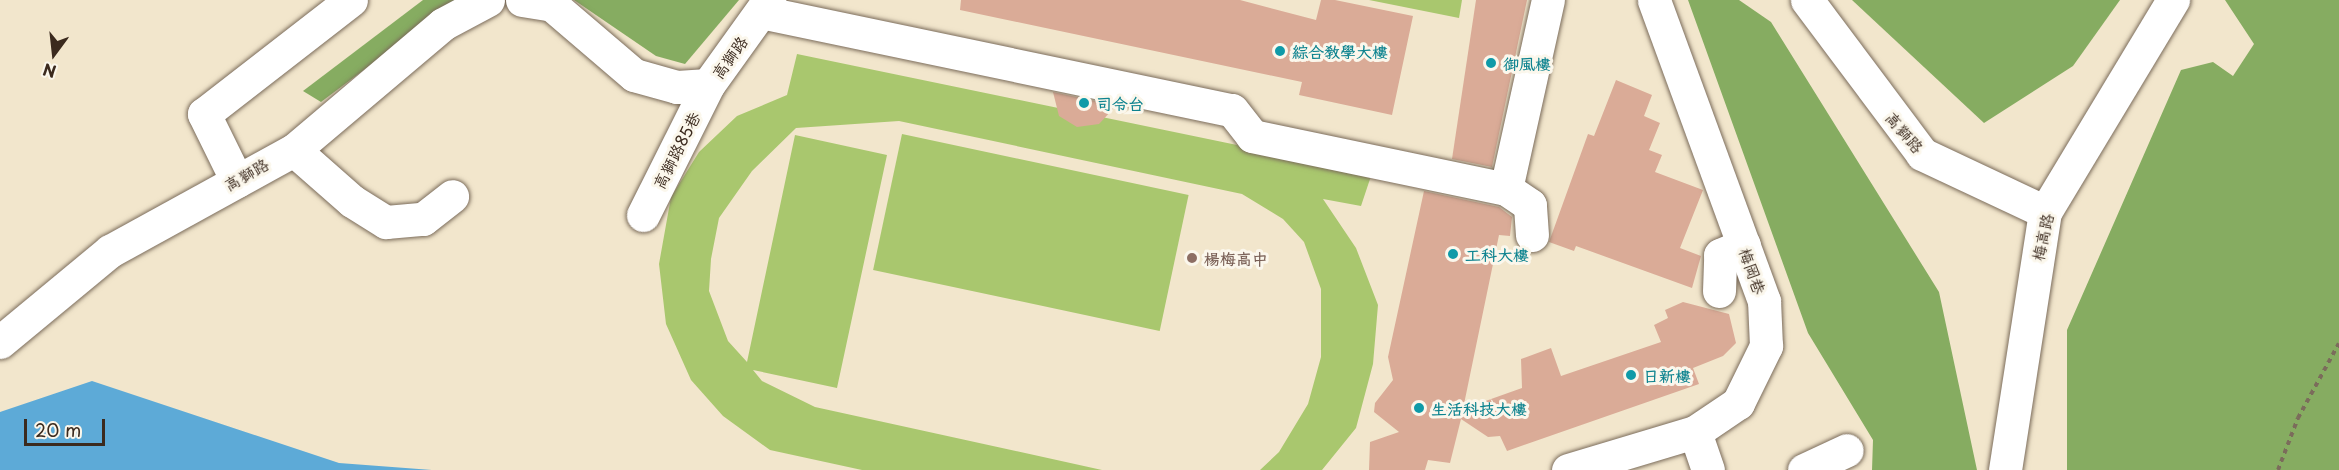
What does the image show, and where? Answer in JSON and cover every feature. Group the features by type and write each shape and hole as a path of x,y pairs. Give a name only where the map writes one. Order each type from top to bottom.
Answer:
{"street":[{"path":"237,181 204,114 351,0"},
{"name":"高獅路","path":"0,342 110,251 294,150 443,24 488,0"},
{"name":"高獅路","path":"522,0 552,5 634,75 676,87 708,85 765,6"},
{"path":"1506,189 1548,0"},
{"name":"梅岡巷","path":"1568,470 1695,432 1738,403 1766,346 1764,302 1654,0"},
{"name":"高獅路","path":"1807,0 1922,154 2045,212"},
{"name":"梅高路","path":"2006,470 2045,212 2174,0"},
{"path":"765,6 1232,110 1252,136 1506,189 1530,205 1532,236"},
{"name":"高獅路85巷","path":"643,215 708,85"},
{"path":"294,150 352,201 386,222 423,219 452,196"},
{"path":"1719,291 1720,255 1744,245"},
{"path":"1695,432 1708,470"},
{"path":"1804,470 1847,450"}],"path":[{"path":"2278,470 2298,418 2339,343"}],"green space":[{"path":"423,0 457,0 321,102 303,91"},
{"path":"574,0 739,0 685,64 656,56"},
{"path":"1369,0 1462,0 1459,18"},
{"path":"1688,0 1739,0 1771,22 1939,292 1977,470 1872,470 1873,440 1808,333"},
{"path":"1852,0 2120,0 2073,66 1984,123"},
{"path":"2225,0 2339,0 2339,470 2067,470 2067,330 2181,70 2213,62 2233,76 2254,44"},
{"path":"797,54 1372,173 1361,206 1323,199 1356,248 1378,305 1373,364 1356,428 1322,470 1260,470 1279,452 1308,404 1321,357 1321,289 1304,242 1283,219 1242,194 899,121 796,128 752,171 719,218 711,259 709,291 728,341 747,362 795,135 887,155 837,388 753,370 762,381 815,407 1102,470 862,470 770,450 723,416 691,380 666,324 659,264 671,197 699,152 737,116 787,95"},
{"path":"902,134 1189,195 1160,331 873,270"}],"water":[{"path":"92,381 339,463 432,470 0,470 0,412"}],"building":[{"name":"綜合教學大樓","path":"961,0 1240,0 1316,20 1321,0 1335,0 1413,16 1392,115 1299,95 1302,82 960,10"},
{"name":"御風樓","path":"1476,0 1527,0 1492,167 1452,159"},
{"path":"1616,80 1652,95 1644,116 1660,123 1649,150 1662,155 1655,172 1703,190 1680,248 1701,256 1692,288 1576,246 1574,251 1549,242 1588,134 1594,136"},
{"path":"1053,92 1114,105 1099,124 1077,127 1059,116"},
{"path":"1424,191 1499,207 1512,217 1510,236 1499,235 1463,409 1522,388 1521,359 1551,348 1561,376 1661,342 1654,325 1668,318 1665,310 1683,302 1729,314 1736,343 1723,356 1693,368 1699,384 1507,451 1500,436 1488,437 1461,419 1450,463 1428,460 1425,470 1369,470 1370,442 1399,432 1374,412 1375,403 1393,380 1388,357"}],"place":[{"name":"綜合教學大樓","path":"1280,51"},
{"name":"御風樓","path":"1491,63"},
{"name":"司令台","path":"1084,103"},
{"name":"工科大樓","path":"1453,254"},
{"name":"楊梅高中","path":"1192,258"},
{"name":"日新樓","path":"1631,375"},
{"name":"生活科技大樓","path":"1419,408"}]}
